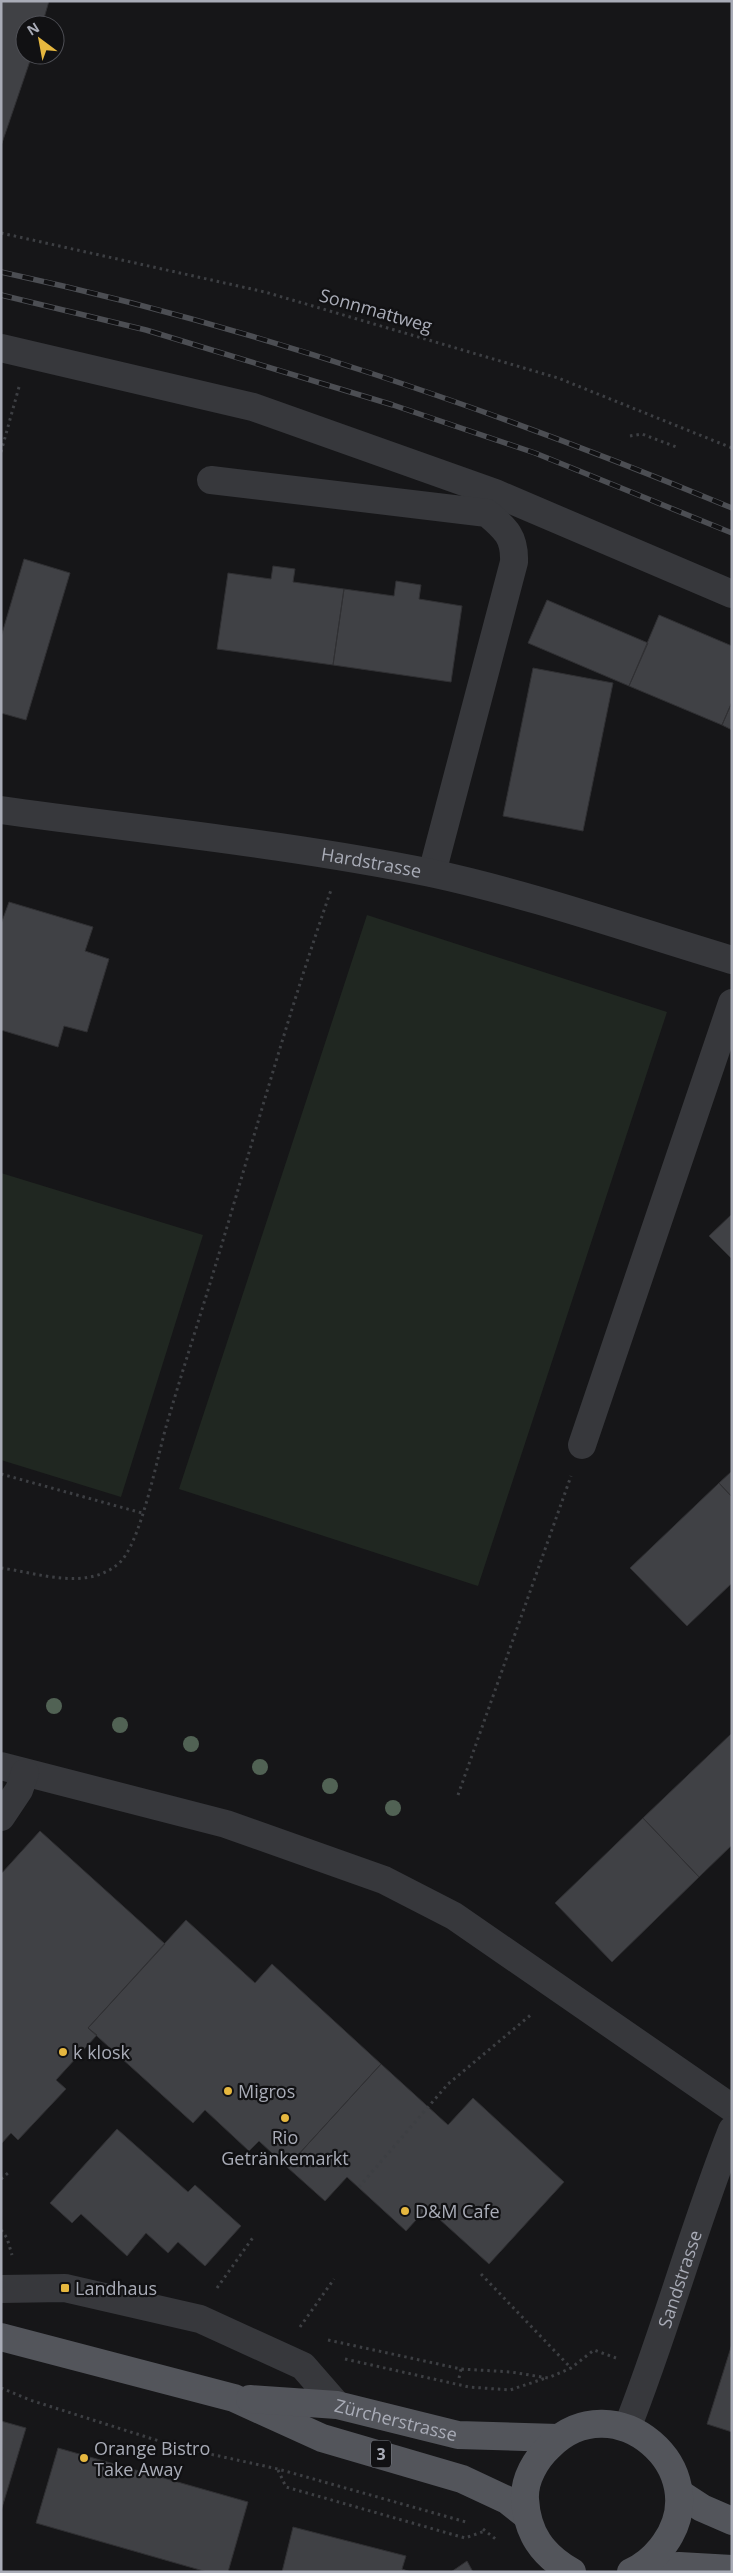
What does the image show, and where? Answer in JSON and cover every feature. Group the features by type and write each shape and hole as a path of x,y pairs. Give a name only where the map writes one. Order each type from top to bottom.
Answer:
{"main road":[{"name":"Zürcherstrasse","path":"1,2337 234,2398 322,2438 462,2479 507,2500 526,2515"},
{"name":"Zürcherstrasse","path":"234,2398 337,2405 458,2435 558,2438"},
{"path":"572,2572 557,2563 542,2550 532,2534 526,2515 525,2495 529,2476 540,2455 558,2438 579,2427 603,2424 627,2428 646,2437 662,2452 674,2471 679,2492 678,2514 671,2535 658,2554 635,2570"},
{"path":"679,2492 702,2508 732,2521"},
{"path":"635,2570 679,2566 732,2570"}],"street":[{"path":"1,348 253,407 495,493 732,594"},
{"path":"211,480 487,513 502,525 515,546 514,562 432,874"},
{"name":"Hardstrasse","path":"1,810 342,856 432,874 516,893 732,960"},
{"path":"582,1445 732,1003"},
{"path":"1,1817 19,1790 13,1770"},
{"path":"13,1770 226,1824 384,1880 454,1916 732,2108"},
{"name":"Sandstrasse","path":"627,2428 651,2368 692,2236 732,2130"},
{"path":"1,2290 65,2288 200,2318 303,2366 337,2405"}],"path":[{"name":"Sonnmattweg","path":"1,233 274,295 558,378 732,448"},
{"path":"1,452 28,354"},
{"path":"630,436 642,434 679,448"},
{"path":"1,1568 74,1579 90,1578 106,1572 128,1553 134,1543 283,1032 342,856"},
{"path":"458,1795 582,1445"},
{"path":"1,1474 142,1513"},
{"path":"359,2187 448,2084 561,1990"},
{"path":"1,2180 8,2173"},
{"path":"1,2230 7,2238 13,2260"},
{"path":"212,2296 254,2236"},
{"path":"481,2274 571,2368"},
{"path":"297,2332 334,2279"},
{"path":"333,2341 461,2369 511,2372 548,2378"},
{"path":"339,2358 468,2387 510,2390 548,2378 571,2368 594,2350 619,2359"},
{"path":"459,2378 461,2369"},
{"path":"1,2388 30,2400 178,2448 278,2469 470,2523"},
{"path":"278,2469 286,2487 465,2538 486,2531"},
{"path":"478,2527 486,2531 502,2548"}],"shaded area":[{"path":"367,915 667,1012 478,1586 179,1489"},
{"path":"1,1173 203,1235 121,1497 1,1460"}],"building":[{"path":"1,1 49,1 45,15 15,15 15,65 29,65 1,146"},
{"path":"24,559 70,573 26,720 1,713 1,637"},
{"path":"273,566 295,569 293,582 344,589 333,665 217,649 228,573 271,579"},
{"path":"396,581 421,585 419,599 462,606 451,682 333,665 344,589 394,596"},
{"path":"547,600 648,643 629,686 528,643"},
{"path":"659,615 732,646 732,702 722,725 629,686"},
{"path":"533,668 613,683 583,831 503,816"},
{"path":"732,702 732,730 722,725"},
{"path":"9,902 93,927 85,951 109,959 87,1032 64,1026 58,1047 1,1030 1,924"},
{"path":"732,1214 732,1259 709,1236"},
{"path":"732,1471 732,1497 719,1483"},
{"path":"719,1483 732,1497 732,1583 687,1626 630,1568"},
{"path":"732,1733 732,1845 699,1877 643,1818"},
{"path":"643,1818 699,1877 612,1962 555,1903"},
{"path":"40,1831 165,1944 88,2028 97,2035 56,2080 66,2089 18,2140 11,2133 1,2144 1,1874"},
{"path":"186,1920 255,1983 272,1964 381,2064 287,2167 259,2141 249,2151 205,2110 193,2123 88,2028"},
{"path":"381,2064 448,2125 473,2098 564,2182 489,2264 427,2208 406,2231 347,2177 325,2201 287,2167"},
{"path":"117,2129 188,2192 195,2185 241,2226 205,2266 178,2242 168,2253 146,2233 127,2256 81,2214 72,2223 50,2203"},
{"path":"732,2344 732,2432 707,2424"},
{"path":"1,2421 26,2428 1,2511"},
{"path":"58,2448 248,2502 228,2572 207,2572 36,2523"},
{"path":"293,2527 406,2556 402,2569 411,2572 282,2572"},
{"path":"467,2561 473,2572 451,2572"}],"railway":[{"path":"1,272 188,318 372,374 463,404 553,437 732,508"},
{"path":"1,295 146,330 393,405 535,453 732,533"}],"place":[{"name":"k klosk","path":"63,2052"},
{"name":"Migros","path":"228,2091"},
{"name":"Rio Getränkemarkt","path":"285,2118"},
{"name":"D&M Cafe","path":"405,2211"},
{"name":"Landhaus","path":"65,2288"},
{"name":"Orange Bistro Take Away","path":"84,2458"}]}
